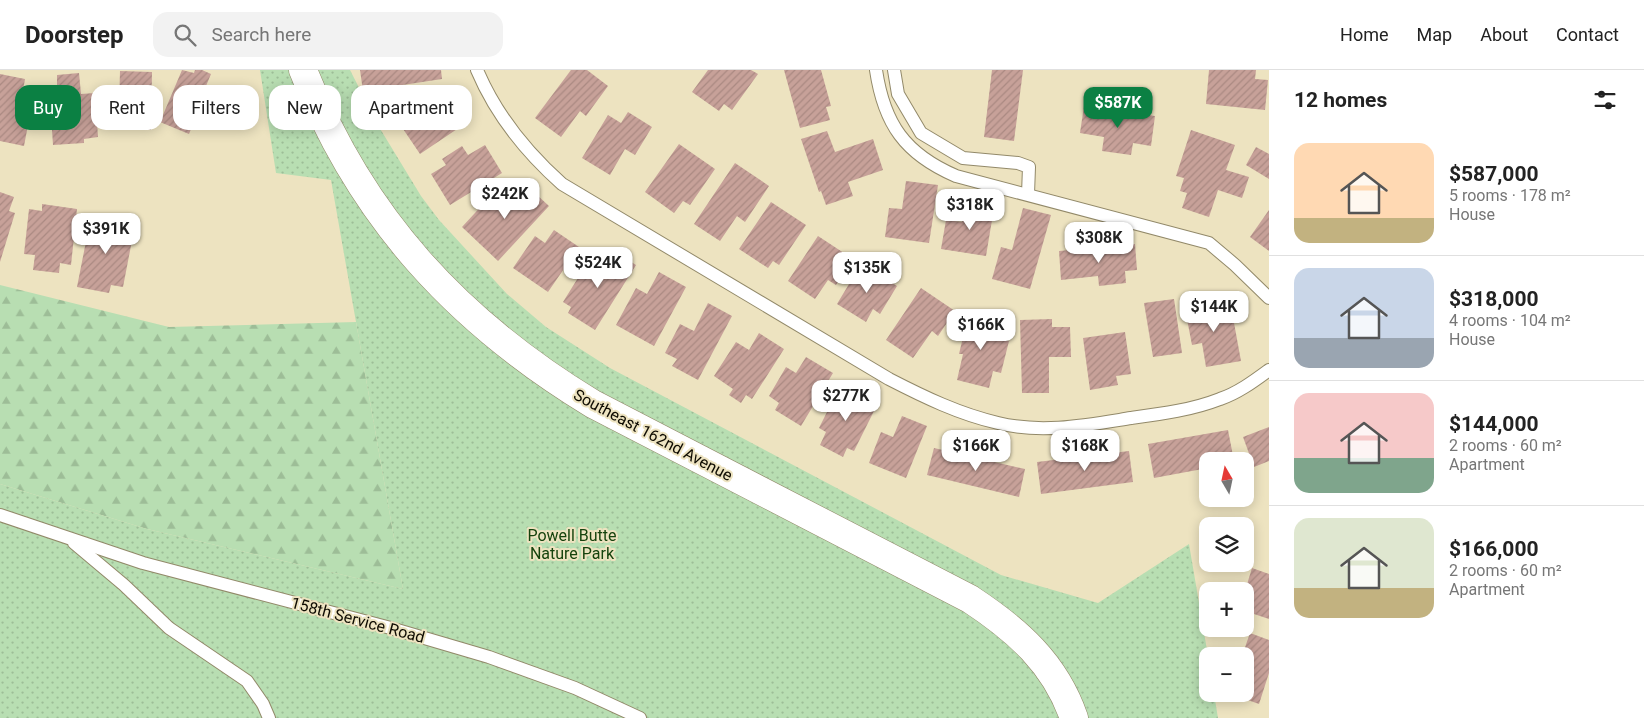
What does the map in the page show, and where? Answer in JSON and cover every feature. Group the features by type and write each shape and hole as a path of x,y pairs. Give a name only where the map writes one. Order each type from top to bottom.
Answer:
{"street":[{"name":"Southeast 162nd Avenue","path":"303,70 326,123 358,182 414,257 478,322 556,381 593,404 970,599 994,615 1026,641 1048,665 1064,693 1074,718"}],"lane":[{"path":"477,70 495,105 517,137 530,154 562,184 889,379 944,406 998,424 1023,428 1072,427 1166,413 1204,404 1221,399 1243,388 1269,370"},
{"path":"876,70 881,96 890,122 898,134 919,155 941,169 956,176 1209,244 1235,265 1269,298"},
{"path":"894,70 898,94 921,133 963,158 1018,163 1029,167 1028,194"},
{"name":"158th Service Road","path":"0,515 143,563 378,625 489,657 575,688 640,718"},
{"name":"158th Service Road","path":"69,539 124,584 168,628 247,680 263,704 269,718"}],"green space":[{"name":"Powell Butte Nature Park","path":"260,70 350,70 358,85 351,85 351,130 381,130 421,196 439,220 507,294 546,327 610,368 1001,575 1098,603 1189,544 1199,603 1199,637 1205,637 1206,647 1199,647 1199,702 1215,702 1218,718 0,718 0,484 147,529 403,589 331,180 276,173 269,130 341,130 341,85 269,85 269,128"},
{"path":"0,285 169,327 356,322 403,589 147,529 0,484"}],"building":[{"path":"182,70 194,73 195,70 202,70 211,74 206,85 176,85"},
{"path":"360,70 441,70 442,79 402,85 362,85"},
{"path":"571,70 587,70 608,86 586,116 580,111 561,137 535,118"},
{"path":"708,70 751,70 758,74 732,110 724,104 719,111 692,92"},
{"path":"784,70 821,70 831,106 826,107 830,120 800,128"},
{"path":"992,70 1023,70 1014,141 984,137"},
{"path":"1209,70 1256,70 1255,79 1268,80 1265,110 1206,104"},
{"path":"120,71 152,72 152,85 120,85"},
{"path":"79,73 80,85 57,85 57,75"},
{"path":"0,74 25,79 24,85 15,85 15,130 27,130 24,146 0,141"},
{"path":"173,91 173,127 163,123 163,115"},
{"path":"91,93 91,130 98,130 98,137 84,139 84,143 53,145 52,130 81,130 81,94"},
{"path":"1084,106 1155,116 1151,146 1133,143 1131,155 1102,151 1104,137 1080,133"},
{"path":"628,112 652,127 635,155 625,149 610,175 582,158 608,115 621,123"},
{"path":"179,130 191,130 189,134"},
{"path":"404,130 456,130 420,154"},
{"path":"1191,130 1235,145 1226,170 1249,177 1242,198 1218,190 1209,217 1182,208 1187,193 1180,191 1184,178 1176,176"},
{"path":"827,131 835,152 873,139 883,170 848,182 853,196 826,205 821,191 819,192 801,139"},
{"path":"679,144 715,169 690,205 683,201 674,213 645,192"},
{"path":"485,145 502,173 450,205 431,174 446,165 442,159 462,146 468,155"},
{"path":"1256,147 1269,154 1269,179 1246,165"},
{"path":"735,163 769,186 745,222 737,216 720,241 694,224"},
{"path":"906,181 938,185 929,243 885,237 889,208 902,209"},
{"path":"525,184 549,206 498,261 462,227 498,188 510,200"},
{"path":"0,192 14,197 9,211 15,213 0,262"},
{"path":"771,202 806,225 779,265 773,261 768,268 739,249"},
{"path":"965,203 994,208 986,256 941,249 946,220 962,222"},
{"path":"42,204 77,209 71,265 60,263 59,273 33,270 35,255 24,254 29,209 42,211"},
{"path":"1023,208 1051,215 1030,289 992,279 1001,247 1012,250"},
{"path":"1269,210 1269,251 1250,237"},
{"path":"91,216 135,225 123,287 111,285 109,293 77,287"},
{"path":"554,230 579,247 548,292 513,268 535,236 545,243"},
{"path":"818,236 853,259 836,285 828,280 815,299 788,281"},
{"path":"1135,244 1137,270 1125,271 1126,283 1099,286 1098,276 1061,280 1059,251"},
{"path":"609,248 636,265 595,330 568,313 571,307 563,302 586,265 595,271"},
{"path":"861,264 897,286 880,314 873,309 866,322 837,304"},
{"path":"659,272 686,287 654,346 616,325 636,288 647,294"},
{"path":"921,288 955,311 938,336 932,331 913,358 886,340"},
{"path":"1174,299 1182,353 1153,357 1144,303"},
{"path":"1230,301 1241,361 1206,367 1202,343 1192,345 1185,309"},
{"path":"708,303 732,316 698,380 672,366 677,359 665,353 680,324 694,331"},
{"path":"969,312 1000,319 996,339 1009,341 1001,373 993,371 989,388 957,380 963,354 959,354"},
{"path":"1052,319 1052,327 1070,327 1071,357 1049,357 1049,393 1022,393 1020,320"},
{"path":"1125,332 1131,374 1116,376 1118,385 1090,390 1083,338"},
{"path":"759,333 784,349 752,399 746,395 741,403 729,395 733,389 714,376 736,342 749,350"},
{"path":"806,357 833,373 801,426 775,410 779,403 769,396 786,367 796,373"},
{"path":"853,391 878,403 854,451 847,448 843,457 820,445 826,432 819,428 837,392 849,398"},
{"path":"902,416 927,426 906,478 869,463 881,432 893,437"},
{"path":"1269,427 1269,461 1254,467 1254,452 1248,452 1243,437"},
{"path":"1228,430 1232,452 1199,452 1199,470 1154,478 1148,444"},
{"path":"934,448 1025,469 1019,497 927,475"},
{"path":"1129,451 1133,482 1041,494 1037,462"},
{"path":"1254,569 1269,574 1269,619 1254,614 1254,582 1248,582 1251,572 1254,572"},
{"path":"1254,634 1269,640 1269,673 1259,704 1253,702 1254,647 1245,647 1249,637 1254,637"}]}
